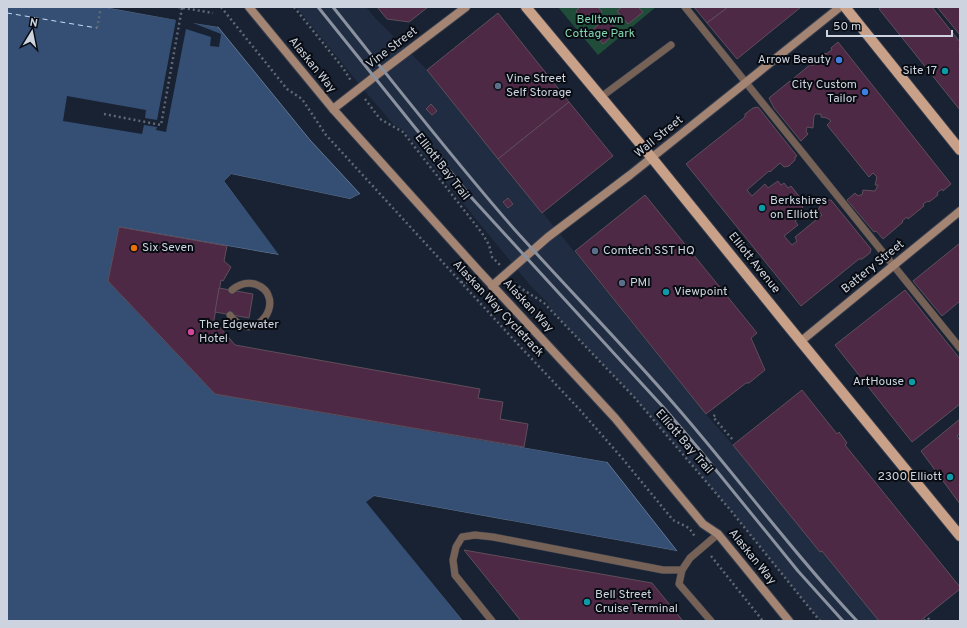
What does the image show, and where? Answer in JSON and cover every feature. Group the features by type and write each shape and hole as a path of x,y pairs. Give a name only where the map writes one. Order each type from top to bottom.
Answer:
{"main road":[{"name":"Elliott Avenue","path":"526,7 652,158 800,342 960,536"},
{"path":"845,7 960,150"}],"street":[{"name":"Alaskan Way","path":"249,7 333,110 492,286 615,418 704,524 718,534 789,621"},
{"name":"Vine Street","path":"333,110 466,7"},
{"name":"Wall Street","path":"492,286 548,237 652,158 840,7"},
{"name":"Battery Street","path":"800,342 960,211"}],"lane":[{"path":"685,7 960,348"},
{"path":"601,97 671,45"},
{"path":"230,315 238,324 243,326 254,326 265,318 270,306 268,296 263,289 256,285 246,283 232,290"},
{"path":"711,621 679,584 682,570 690,558 718,534"},
{"path":"492,621 455,575 453,560 456,547 462,537 475,535 493,537 663,570 682,570"}],"path":[{"path":"97,28 100,7"},
{"path":"178,7 213,13"},
{"name":"Alaskan Way Cycletrack","path":"221,7 287,89 302,99 326,135 580,410 673,520 689,528 763,621"},
{"path":"294,7 343,68 349,78"},
{"path":"104,114 161,125 182,8"},
{"name":"Elliott Bay Trail","path":"366,100 380,119 403,132 482,233 489,245 492,256"},
{"name":"Elliott Bay Trail","path":"520,288 544,303 634,398 732,512 820,621"},
{"path":"715,415 713,417 733,440"},
{"path":"922,621 928,618 930,621"}],"shaded area":[{"path":"7,7 104,7 218,27 310,140 360,194 350,199 231,174 224,181 280,255 119,227 215,393 607,462 677,551 374,496 367,502 463,621 7,621"},
{"path":"296,7 366,7 427,70 706,414 879,621 820,621 732,512 634,397 553,312 547,302 529,284 404,131 393,124"}],"green space":[{"name":"Belltown Cottage Park","path":"558,7 656,7 598,55"}],"pier":[{"path":"104,7 116,7 216,25 218,27 193,23 221,34 219,47 210,46 211,37 186,29 166,132 156,130 157,127 144,125 142,134 63,121 67,96 146,110 145,118 157,120 176,20"},
{"path":"231,174 350,199 360,194 362,195 349,201 232,176 227,181 282,254 281,257 121,229 216,392 605,459 607,462 215,394 108,281 119,227 279,255 224,181"},
{"path":"374,496 678,552 374,498 369,502 465,621 463,621 366,502"}],"building":[{"path":"377,7 428,7 409,22 387,19"},
{"path":"580,7 598,7 602,12 587,24 576,11"},
{"path":"622,7 638,7 643,12 628,24 617,11"},
{"path":"694,7 728,7 707,23"},
{"path":"728,7 801,7 737,59 707,23"},
{"name":"Site 17","path":"882,7 932,7 960,42 960,110 879,9"},
{"path":"937,7 960,7 960,35"},
{"name":"Vine Street Self Storage","path":"498,13 569,102 498,159 427,70"},
{"path":"607,18 618,31 603,44 592,30"},
{"name":"Berkshires on Elliott","path":"838,42 951,184 943,191 942,189 937,193 938,195 929,202 928,201 923,204 924,206 908,219 907,217 902,221 903,222 883,239 876,231 874,232 847,200 855,193 858,196 862,195 863,190 875,191 878,185 875,185 877,177 873,173 869,177 827,125 831,121 827,118 821,117 821,114 816,114 814,116 813,128 807,127 806,131 808,134 801,141 774,108 769,98 790,81 791,82 795,79 794,78 811,64 812,66 816,63 815,61 825,53 826,54 832,50 831,48"},
{"path":"569,102 613,156 542,213 498,159"},
{"path":"431,104 437,111 432,115 426,109"},
{"name":"Berkshires on Elliott","path":"758,107 797,156 789,166 784,167 780,163 747,190 752,196 765,184 768,188 778,181 781,185 784,183 788,188 791,186 802,200 799,202 803,207 801,209 804,214 795,221 798,225 784,236 792,245 797,241 795,237 822,215 818,210 820,206 826,200 831,200 871,249 870,253 862,259 859,259 801,306 686,164 745,117 745,114 753,108"},
{"name":"Viewpoint","path":"645,195 757,333 751,338 765,370 706,414 575,251"},
{"path":"508,198 513,204 508,208 503,202"},
{"name":"The Edgewater Hotel","path":"119,227 227,246 224,261 231,267 223,281 221,280 214,320 235,345 480,389 478,398 503,402 500,419 528,424 524,447 215,394 108,281"},
{"path":"960,243 960,301 942,316 913,281"},
{"path":"219,288 253,294 249,318 215,312"},
{"name":"ArtHouse","path":"905,290 960,359 960,404 912,442 835,345"},
{"path":"802,390 837,434 839,432 847,443 845,445 960,587 960,589 920,621 879,621 822,551 820,552 733,445"},
{"name":"2300 Elliott","path":"960,419 960,433 957,436 960,441 960,504 921,451"},
{"name":"Bell Street Cruise Terminal","path":"464,550 652,583 683,621 521,621"}],"ferry route":[{"path":"7,13 97,28"}],"railway":[{"path":"318,7 470,196 664,408 798,571 843,621"},
{"path":"333,7 468,175 515,230 674,404 787,541 857,621"}],"place":[{"name":"Arrow Beauty","path":"839,60"},
{"name":"Site 17","path":"945,71"},
{"name":"Vine Street Self Storage","path":"498,86"},
{"name":"City Custom Tailor","path":"865,92"},
{"name":"Berkshires on Elliott","path":"762,208"},
{"name":"Six Seven","path":"134,248"},
{"name":"Comtech SST HQ","path":"595,251"},
{"name":"PMI","path":"622,283"},
{"name":"Viewpoint","path":"666,292"},
{"name":"The Edgewater Hotel","path":"191,332"},
{"name":"ArtHouse","path":"912,382"},
{"name":"2300 Elliott","path":"950,477"},
{"name":"Bell Street Cruise Terminal","path":"587,602"}]}
